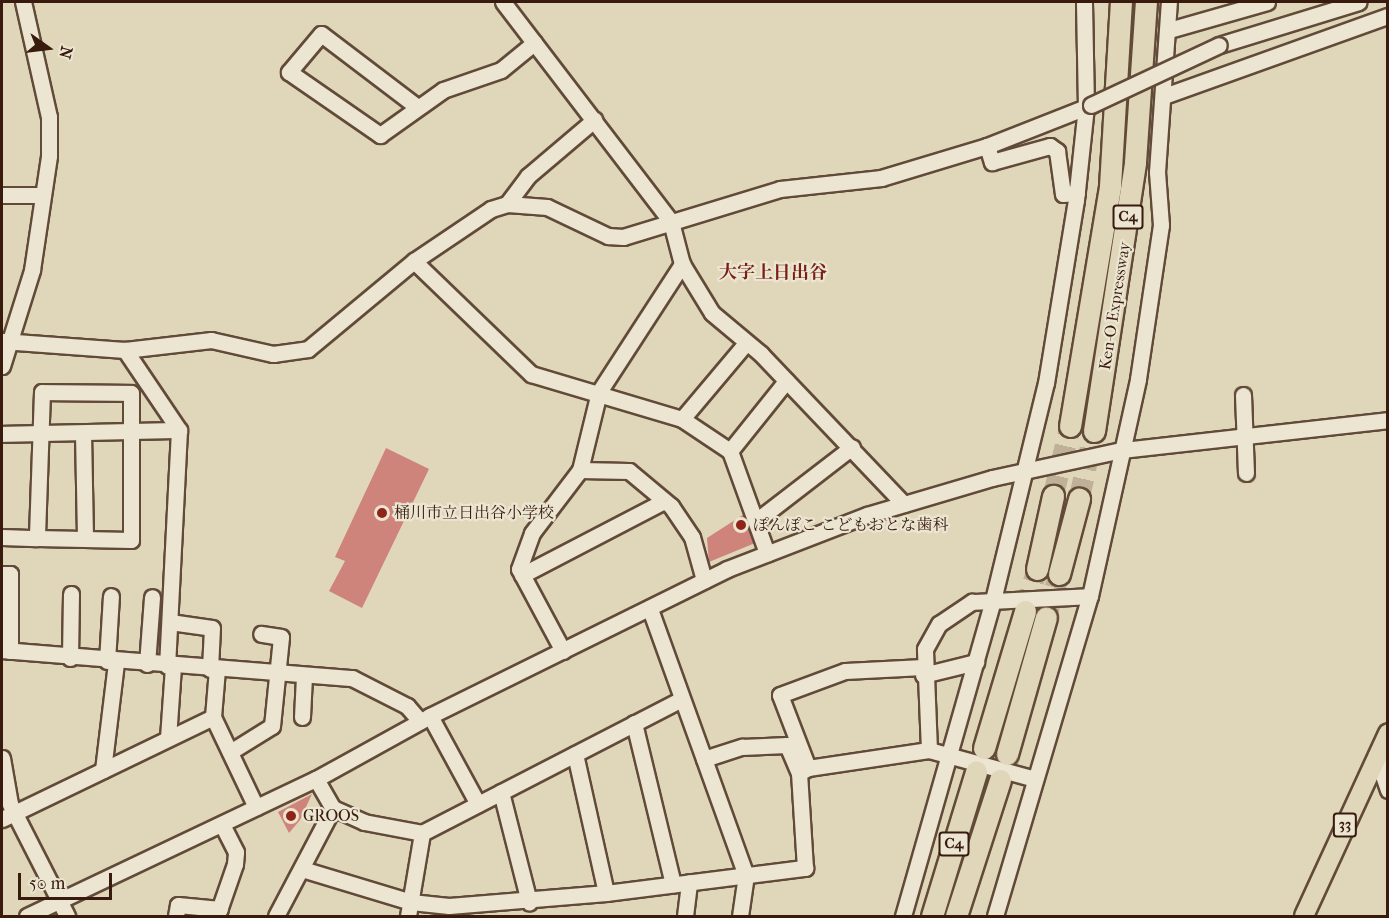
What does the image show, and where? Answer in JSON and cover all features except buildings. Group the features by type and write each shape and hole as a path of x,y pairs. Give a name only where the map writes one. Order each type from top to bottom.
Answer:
{"highway":[{"name":"Ken-O Expressway","path":"1070,426 1110,186 1121,2"},
{"name":"Ken-O Expressway","path":"1094,431 1135,162 1146,2"},
{"path":"1036,569 1053,496"},
{"path":"1059,574 1078,499"},
{"path":"984,748 1025,610"},
{"path":"1007,754 1046,617"},
{"name":"C4","path":"932,916 976,772"},
{"name":"C4","path":"956,916 999,780"}],"main road":[{"name":"33","path":"1304,916 1388,733"}],"street":[{"path":"2,366 6,342 32,270 43,195 49,117 22,2"},
{"path":"503,2 671,222 682,264 712,313 786,381 852,447 904,504"},
{"path":"903,916 976,662 1026,473 1077,193 1088,106 1084,2"},
{"path":"995,916 1090,596 1122,450 1161,225 1157,172 1169,30 1169,2"},
{"path":"1169,30 1267,2"},
{"path":"507,204 547,207 608,236 671,222 780,189 881,178 987,146 1088,106 1219,45 1359,2"},
{"path":"1164,96 1388,16"},
{"path":"416,106 321,34 289,72 380,135 416,106 443,90 501,70 534,43"},
{"path":"6,342 125,350 211,340 273,354 308,349 414,261 507,204 528,176 594,120"},
{"path":"987,146 992,162 1050,146 1057,151 1063,194 1077,193"},
{"path":"2,195 43,195"},
{"path":"414,261 531,374 599,392 682,419 730,451 767,553"},
{"path":"563,651 519,569 532,533 580,470 599,392 682,264"},
{"path":"682,419 746,343"},
{"path":"125,350 179,430 170,622 168,738"},
{"path":"730,451 786,381"},
{"path":"2,537 38,538 131,540 131,393 42,392 38,538"},
{"path":"1243,395 1246,473"},
{"path":"27,916 316,779 425,718 650,609 704,580 767,553 904,504 1122,450 1245,433 1388,420"},
{"path":"2,434 179,430"},
{"path":"83,433 85,539"},
{"path":"756,521 852,447"},
{"path":"580,470 629,471 664,501 692,537 704,580"},
{"path":"522,576 664,501"},
{"path":"2,574 10,574 6,651 277,675 352,678 407,706 425,718 477,804"},
{"path":"70,658 71,594"},
{"path":"928,750 923,671 929,635 939,624 960,606 993,600 1090,596"},
{"path":"104,770 111,662 111,597"},
{"path":"147,664 152,597"},
{"path":"650,609 746,875 740,916"},
{"path":"170,622 212,628 213,717 256,807"},
{"path":"230,752 272,726 281,638 261,634"},
{"path":"302,869 409,909 511,911 529,902 805,868 804,770 780,694 845,670 923,671 976,662"},
{"path":"302,717 304,676"},
{"path":"316,779 333,808 364,822 422,833 682,699"},
{"path":"2,819 213,717"},
{"path":"634,723 673,884"},
{"path":"704,759 742,747 787,746 804,770"},
{"path":"804,770 928,750 1035,779"},
{"path":"575,754 606,893"},
{"path":"1376,755 1388,790"},
{"path":"2,758 10,804 17,812 67,916"},
{"path":"501,792 529,902"},
{"path":"276,916 281,897 302,869 333,808"},
{"path":"176,916 178,905 219,913 236,858 222,825"},
{"path":"409,909 422,833"},
{"path":"685,916 689,882"}],"tunnel":[{"path":"1053,496 1070,426"},
{"path":"1079,499 1094,431"},
{"path":"1025,611 1037,569"},
{"path":"1046,617 1059,574"}],"place":[{"name":"桶川市立日出谷小学校","path":"382,513"},
{"name":"ぽんぽこ こどもおとな歯科","path":"741,525"},
{"name":"GROOS","path":"291,816"}],"district":[{"name":"大字上日出谷","path":"773,273"}]}
